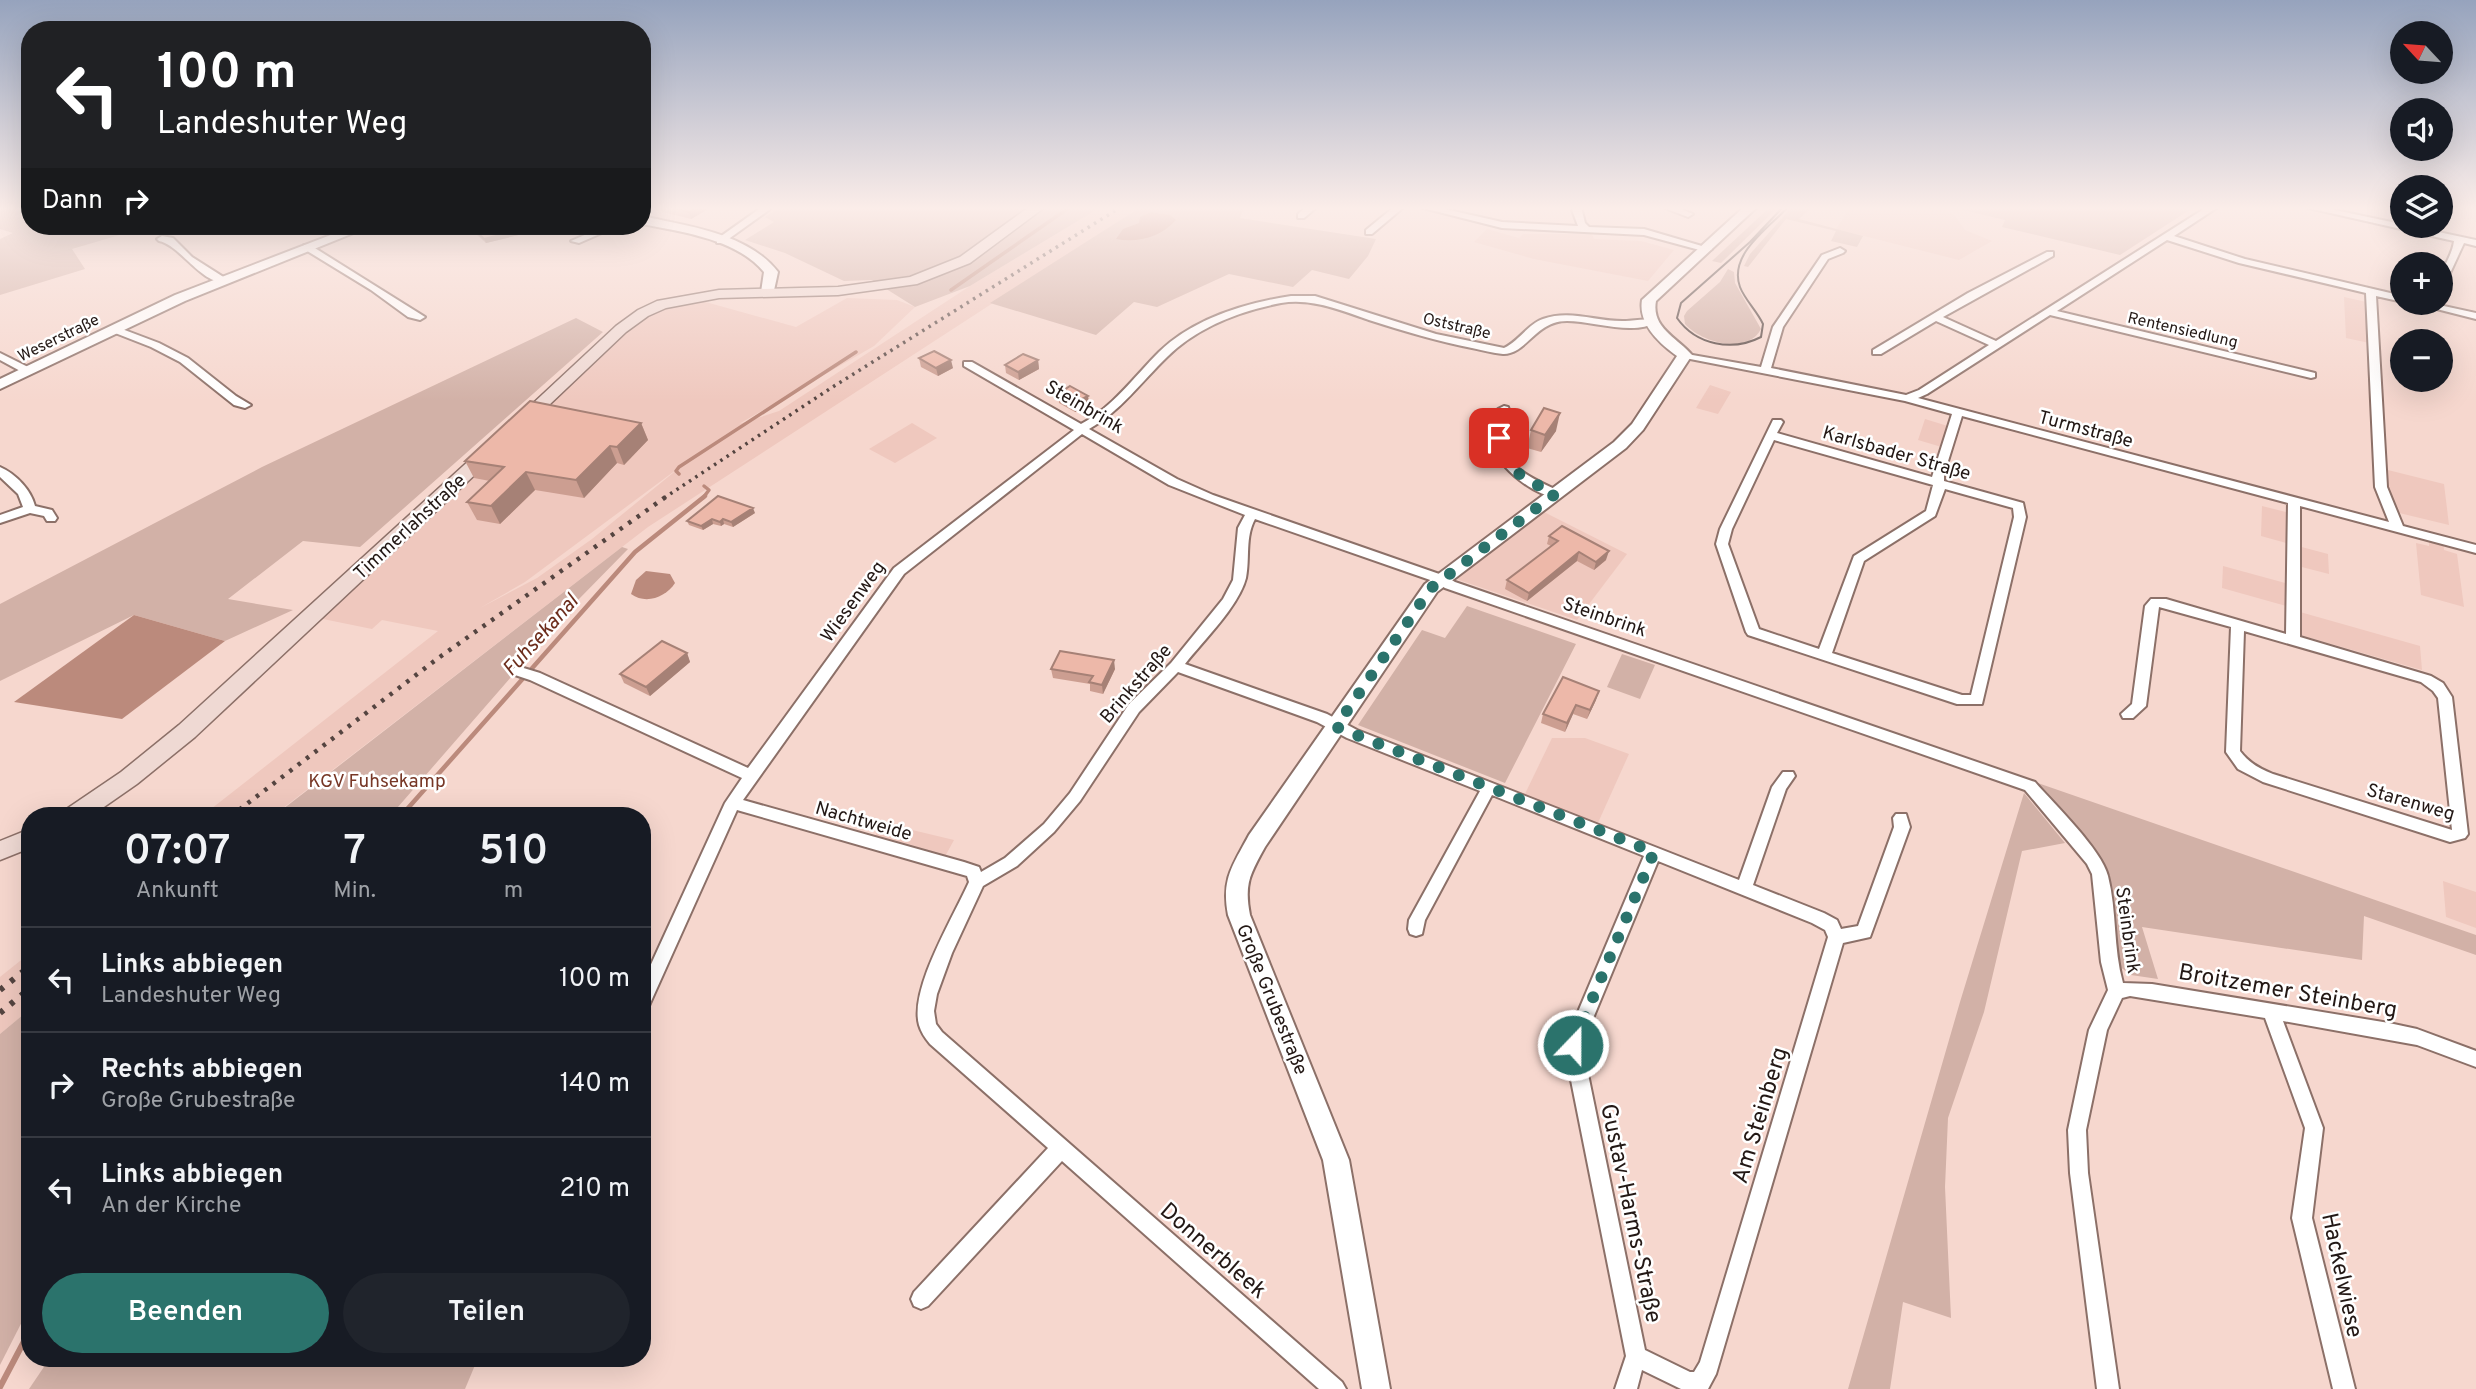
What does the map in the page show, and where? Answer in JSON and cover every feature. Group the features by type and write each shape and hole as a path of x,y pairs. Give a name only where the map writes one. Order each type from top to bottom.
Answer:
{"main road":[{"name":"Timmerlahstraße","path":"87,807 113,790 187,731 621,330 643,313 662,304 694,296 862,289 926,277 938,272"},
{"path":"0,851 21,842"}],"street":[{"path":"209,272 222,280"},
{"name":"Weserstraße","path":"0,385 114,329 243,272"},
{"path":"350,272 412,315 420,317"},
{"path":"768,292 772,278 769,272"},
{"path":"1680,272 1651,297 1646,307 1651,322 1685,355"},
{"path":"1765,370 1778,327 1815,272"},
{"path":"1877,352 2017,272"},
{"path":"1906,398 1923,392 2112,272"},
{"path":"2289,272 2390,296"},
{"path":"2371,291 2381,487 2398,528"},
{"name":"Oststraße","path":"1083,428 1098,421 1161,355 1187,335 1227,316 1288,299 1315,299 1434,337 1505,351 1513,348 1543,322 1552,319 1579,318 1618,324 1651,322"},
{"path":"2453,310 2476,316"},
{"name":"Rentensiedlung","path":"2048,312 2311,375"},
{"path":"1935,317 1997,345"},
{"path":"114,329 182,358 211,379 237,403 245,405"},
{"name":"Turmstraße","path":"1685,355 1906,398 2476,549"},
{"name":"Große Grubestraße","path":"1376,1389 1336,1160 1247,938 1236,899 1237,878 1248,855 1421,601 1440,579 1629,437 1685,355"},
{"path":"0,356 28,371"},
{"name":"Steinbrink","path":"968,364 1173,482 1252,514 2030,786 2093,860 2100,874 2109,962 2118,991"},
{"path":"1504,409 1507,418 1499,438 1503,460 1555,494"},
{"path":"1777,422 1726,529 1722,544 1752,632 1824,655 1858,559 1931,513 1958,412"},
{"name":"Wiesenweg","path":"651,983 733,803 900,571 1083,428"},
{"name":"Karlsbader Straße","path":"1771,435 2019,506 2020,517 1979,696 1974,702 1824,655"},
{"path":"0,471 29,500 29,509"},
{"path":"2293,639 2294,501"},
{"path":"0,519 29,509 48,513 51,518"},
{"name":"Brinkstraße","path":"977,882 1011,862 1049,828 1075,797 1133,708 1176,666 1236,591 1244,528 1252,514"},
{"name":"Starenweg","path":"2127,714 2138,706 2152,606 2157,602 2238,624 2293,639 2426,679 2441,689 2445,696 2460,834 2450,836 2268,778 2238,761 2233,752 2233,741 2238,624"},
{"path":"1176,666 1322,718 1336,727 1818,918 1831,925 1836,937 1864,932 1902,827 1901,818"},
{"path":"525,673 751,776"},
{"path":"1744,888 1780,787 1788,776"},
{"path":"1416,929 1417,920 1489,787"},
{"name":"Nachtweide","path":"733,803 964,868 974,872 977,882"},
{"name":"Gustav-Harms-Straße","path":"1626,1389 1636,1356 1573,1045 1654,852"},
{"name":"Donnerbleek","path":"977,882 942,956 925,1007 927,1024 936,1038 1335,1389"},
{"name":"Am Steinberg","path":"1636,1356 1689,1382 1700,1382 1709,1367 1836,937"},
{"path":"2108,1389 2079,1173 2077,1130 2098,1030 2118,991"},
{"name":"Broitzemer Steinberg","path":"2118,991 2152,991 2417,1037 2476,1059"},
{"name":"Hackelwiese","path":"2271,1011 2314,1128 2302,1219 2344,1389"},
{"path":"921,1299 1060,1149"}],"shaded area":[{"path":"994,272 1041,272 648,527 284,807 213,807 438,631 382,620 372,629 323,619 306,622 441,495 432,494 460,468 470,469 643,313 702,301 796,327 847,298 897,300 915,307 874,346 739,424 779,411","holes":["684,464 592,539 537,578 480,608 525,582"]},
{"path":"1600,272 1656,272 1648,281"},
{"path":"2344,297 2371,303 2374,344 2346,338"},
{"path":"1710,385 1731,392 1718,414 1696,408"},
{"path":"1925,419 1951,427 1945,448 1918,440"},
{"path":"912,423 937,438 895,463 869,449"},
{"path":"2380,468 2444,484 2449,525 2391,511"},
{"path":"2262,506 2294,514 2294,545 2328,554 2329,574 2294,565 2293,545 2261,536"},
{"path":"1540,510 1627,554 1577,620 1453,578"},
{"path":"2429,536 2443,540 2444,550 2457,554 2464,607 2421,595 2416,543 2429,546"},
{"path":"2223,566 2293,585 2293,608 2222,588"},
{"path":"646,571 670,574 675,583 661,596 649,599 637,597 631,594 636,580"},
{"path":"2293,610 2420,646 2422,670 2293,633"},
{"path":"134,615 225,641 122,719 14,702"},
{"path":"1552,738 1585,738 1629,754 1597,825 1524,796"},
{"path":"883,823 954,840 942,862 871,842"},
{"path":"2443,881 2476,892 2476,928 2446,917"},
{"path":"21,960 21,1016 0,1034 0,977"}],"green space":[{"path":"0,272 76,272 0,295"},
{"path":"825,272 994,272 970,286 915,307 872,280 844,281"},
{"path":"1039,272 1310,272 1293,287 1229,274 1157,307 1134,302 1096,335 990,303"},
{"path":"1319,272 1355,272 1349,279"},
{"path":"1726,272 1734,272 1735,283 1761,329 1745,342 1735,344 1712,341 1685,324 1684,316 1687,311 1720,282"},
{"path":"576,318 603,332 360,547 303,541 228,599 293,610 225,641 134,615 0,681 0,604 262,467"},
{"name":"KGV Fuhsekamp","path":"622,547 628,549 578,600 398,807 286,807"},
{"path":"1467,606 1576,644 1505,783 1358,725 1422,630 1445,638"},
{"path":"1622,654 1655,665 1640,699 1607,687"},
{"path":"2032,781 2476,935 2476,955 2364,916 2362,960 2142,927 2158,979 2131,975 2119,966 2107,874"},
{"path":"2024,793 2065,843 2022,851 1984,1012 1948,1118 1945,1187 1951,1318 1903,1302 1890,1389 1848,1389 1960,1002"},
{"path":"21,1016 21,1324 0,1365 0,1034"},
{"path":"44,1367 474,1367 465,1389 29,1389"}],"building":[{"path":"934,351 951,360 936,368 919,358"},
{"path":"1023,354 1038,360 1018,372 1005,365"},
{"path":"1070,386 1088,396 1074,403 1058,394"},
{"path":"530,401 641,423 617,447 610,446 576,480 526,472 491,506 467,502 504,467 465,461"},
{"path":"1544,408 1560,413 1545,435 1531,430"},
{"path":"718,496 753,508 731,522 712,519 701,526 687,521"},
{"path":"1562,526 1609,551 1596,562 1579,552 1529,593 1507,580 1558,541 1549,536"},
{"path":"662,641 687,653 646,687 620,674"},
{"path":"1060,651 1114,660 1102,685 1089,682 1093,676 1051,669"},
{"path":"1563,677 1599,691 1590,710 1576,705 1567,723 1543,714"}],"waterway":[{"name":"Fuhsekanal","path":"951,290 977,272"},
{"name":"Fuhsekanal","path":"679,474 676,471 679,467 856,352"},
{"name":"Fuhsekanal","path":"704,486 709,490 704,497"},
{"name":"Fuhsekanal","path":"409,807 635,552 704,497"},
{"name":"Fuhsekanal","path":"0,1387 21,1347"}],"tram line":[{"path":"1716,272 1681,303 1677,318 1704,340 1727,345 1750,342 1761,337 1763,324 1740,287 1739,272"}],"railway":[{"path":"667,496 831,388 1017,272"},
{"path":"243,807 437,659 667,496"},
{"path":"0,990 21,973"},
{"path":"0,1013 21,996"}],"route":[{"path":"1499,438 1503,460 1555,494 1431,588 1336,727 1654,852 1573,1045"}]}
